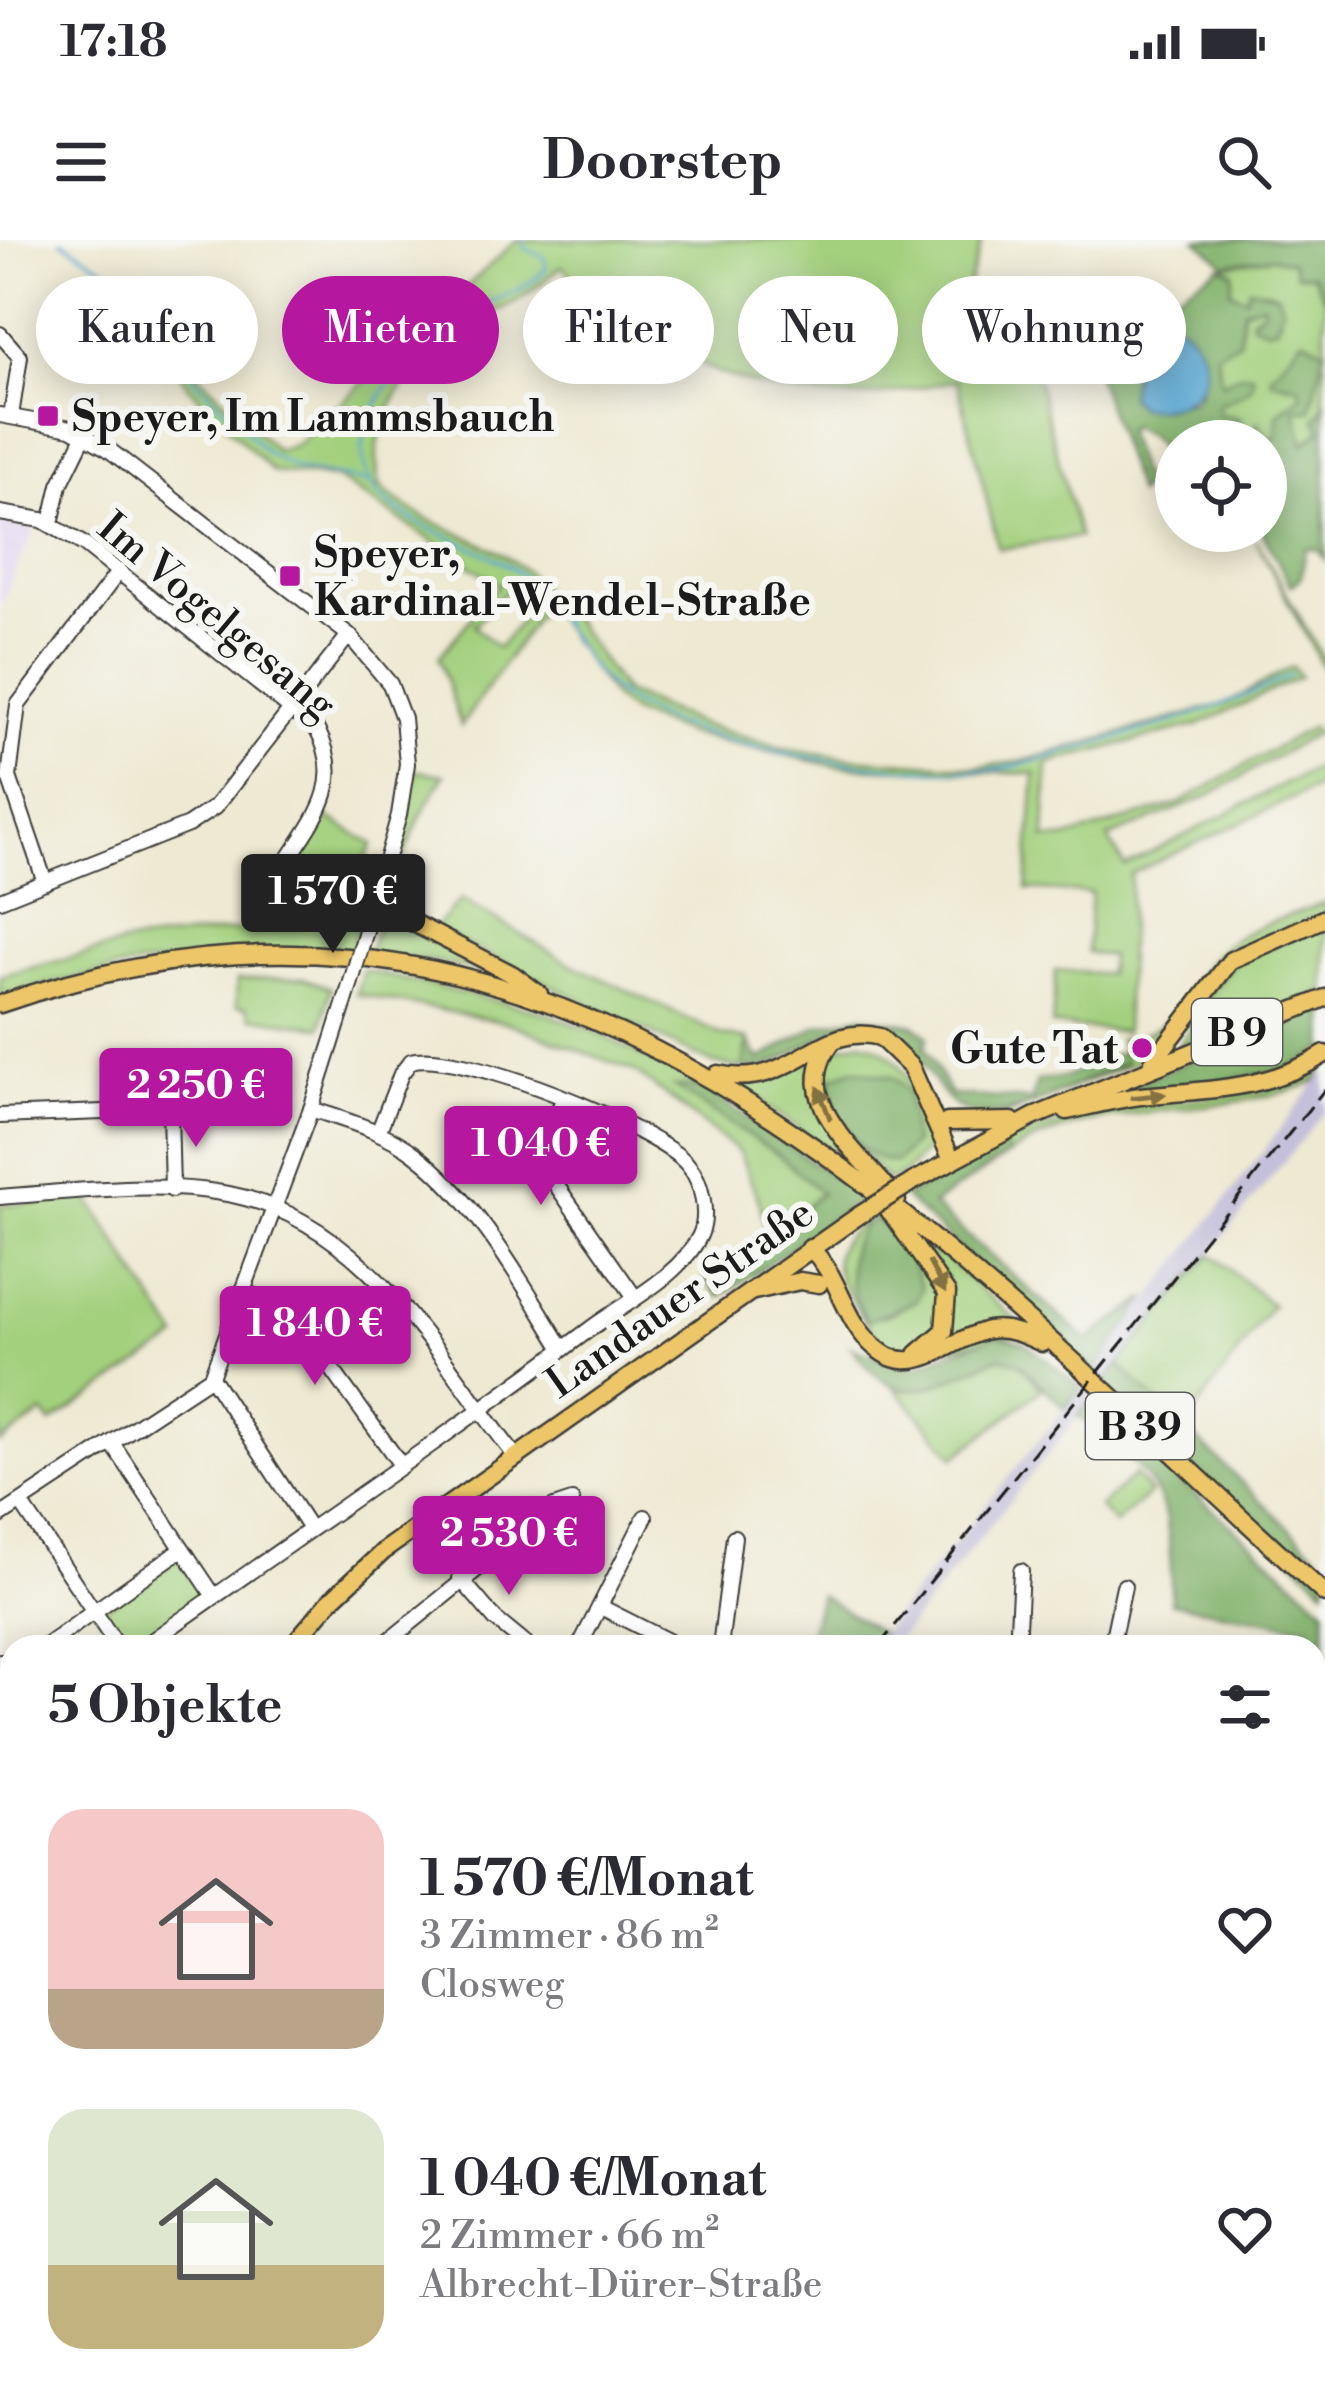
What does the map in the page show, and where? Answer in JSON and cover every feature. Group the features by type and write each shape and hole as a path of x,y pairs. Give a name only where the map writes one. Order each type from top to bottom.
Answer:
{"main road":[{"path":"375,903 512,974 549,1002"},
{"path":"1149,1066 1231,960 1258,943 1325,917"},
{"name":"B 39","path":"0,1004 159,966 293,957 437,972 549,1002 699,1069 789,1126 877,1193 1060,1351 1325,1594"},
{"name":"B 9","path":"1149,1066 1325,998"},
{"path":"699,1069 764,1077 833,1041 862,1034 888,1041 947,1122 956,1155"},
{"path":"833,1041 816,1073 824,1110 915,1223"},
{"path":"947,1122 986,1124 1108,1100 1247,1087 1282,1077 1325,1054"},
{"name":"Landauer Straße","path":"304,1635 386,1549 842,1226 956,1155 1149,1066"},
{"path":"925,1092 956,1155"},
{"path":"877,1193 947,1293 944,1331 908,1359"},
{"path":"823,1276 842,1226"},
{"path":"807,1250 876,1349 908,1359 936,1355 997,1330 1060,1351"},
{"path":"742,1295 823,1276"}],"street":[{"path":"0,334 20,357 5,416 85,434 349,635 384,674 398,700 407,764 375,903 311,1109 211,1377 0,1516"},
{"path":"51,523 60,485 85,434"},
{"name":"Im Vogelgesang","path":"0,513 51,523 119,571 317,730 330,770 327,798 277,877"},
{"path":"45,882 9,778 18,705 119,571"},
{"path":"0,900 167,834 215,807 349,635"},
{"path":"160,1635 679,1264 700,1236 703,1200 690,1166 653,1137 529,1082 423,1058 400,1074 378,1132"},
{"path":"0,1116 206,1108 225,1099 236,1080 234,1060"},
{"path":"563,1100 551,1124 547,1157 552,1179 634,1296"},
{"path":"311,1109 378,1132 415,1154 459,1197 563,1349"},
{"path":"170,1111 172,1190"},
{"path":"0,1197 172,1190 220,1192 273,1206 370,1273 407,1310 517,1457"},
{"path":"242,1291 284,1307 298,1322 401,1465"},
{"path":"211,1377 310,1529"},
{"path":"112,1443 214,1596"},
{"path":"395,1635 460,1578 554,1508 572,1502"},
{"path":"21,1503 109,1635"},
{"path":"586,1635 646,1517"},
{"path":"722,1635 734,1537"},
{"path":"61,1635 182,1549"},
{"path":"1018,1635 1021,1571"},
{"path":"460,1578 515,1635"},
{"path":"1114,1635 1124,1586"},
{"path":"601,1607 656,1635"}],"shaded area":[{"path":"0,521 34,529 0,607"},
{"path":"1325,1070 1325,1111 902,1635 880,1635 1094,1372"}],"green space":[{"path":"517,240 982,240 971,276 922,276 922,384 937,384 861,397 806,395 754,384 898,384 898,276 738,276 738,379 714,370 714,276 573,276 562,266 550,276 523,276 523,297 499,310 499,276 478,276"},
{"path":"1197,240 1317,240 1325,250 1325,300 1313,274 1296,274 1292,262 1273,257 1225,264"},
{"path":"1273,257 1292,262 1296,274 1312,274 1325,300 1325,350 1300,340 1285,384 1299,386 1302,396 1284,408 1281,420 1219,415 1218,405 1250,388 1235,377 1222,383 1216,353 1240,337 1243,309 1262,303 1263,310 1251,317 1253,324 1280,319 1278,294 1267,290 1245,298 1231,291 1231,270 1221,266"},
{"path":"1221,266 1233,272 1231,291 1246,298 1249,287 1278,294 1282,307 1276,327 1266,329 1250,321 1263,310 1262,303 1243,309 1239,341 1216,353 1222,383 1242,373 1253,375 1246,391 1218,405 1219,414 1240,420 1155,420 1155,443 1130,426 1125,430 1144,486 1137,494 1100,384 1156,384 1166,408 1194,400 1201,391 1186,374 1186,288"},
{"path":"1304,338 1325,350 1310,411 1295,408 1304,444 1321,430 1316,419 1325,404 1325,560 1318,550 1306,548 1301,578 1291,586 1273,552 1287,552 1287,420 1278,420 1278,414 1301,396 1299,386 1272,381 1271,375"},
{"path":"1325,363 1322,430 1303,444 1295,406 1302,410 1318,367"},
{"path":"187,384 208,384 277,451 297,444 362,384 404,384 379,441 380,486 423,517 510,559 550,597 461,726 439,657 499,584 336,478 273,472","holes":["505,592 528,612 498,648 474,626"]},
{"path":"958,384 1038,384 1079,537 999,549"},
{"path":"1262,552 1325,662 1325,672"},
{"path":"561,602 624,692 702,725 783,748 849,758 975,767 1020,762 1228,703 1292,667 1300,677 1199,725 1048,763 1045,839 1064,839 1178,804 1312,727 1316,733 1209,796 1108,838 1125,866 1325,763 1325,783 1131,874 1125,1032 1052,1025 1056,970 1108,974 1110,956 1087,953 1091,893 1027,889 1035,774 835,766 688,734 632,713 614,699 553,614"},
{"path":"416,771 444,775 421,815 386,898"},
{"path":"327,817 373,844 345,901 290,877"},
{"path":"374,879 350,954 173,961 0,997 0,976 128,943 262,924 287,886 349,913"},
{"path":"461,899 569,963 722,1035 748,1040 743,1068 712,1063 434,929"},
{"path":"1325,903 1325,914 1263,937 1154,1054 1006,1116 998,1114 1125,1062 1119,1039 1159,1027 1228,944 1263,925"},
{"path":"380,917 508,978 434,961 368,955"},
{"path":"1325,924 1325,992 1179,1046 1212,992 1240,959"},
{"path":"363,970 540,1011 589,1029 702,1086 677,1088 780,1156 821,1193 767,1239 760,1204 739,1152 634,1071 508,1023 356,994"},
{"path":"303,978 331,988 321,1027 251,1017 247,1007 236,1006 237,980"},
{"path":"1325,1006 1325,1049 1288,1070 1088,1103"},
{"path":"861,1016 915,1025 928,1036 925,1047 951,1095 1032,1100 1037,1081 1066,1077 1124,1051 1125,1062 1045,1099 996,1114 973,1114 955,1106 907,1040 871,1022 837,1028 776,1063 743,1068 748,1040 759,1060 819,1025"},
{"path":"861,1041 890,1055 900,1066 935,1140 906,1172 889,1181 850,1139 830,1097 827,1057 836,1047"},
{"path":"815,1054 812,1073 876,1183 732,1082 775,1079"},
{"path":"1325,1062 1316,1081 1278,1093 1083,1123 1009,1154 1002,1144 1089,1112 1263,1091"},
{"path":"854,1069 893,1077 907,1089 914,1143 896,1162 870,1154 841,1120 830,1078"},
{"path":"675,1087 702,1087 864,1197 720,1297 705,1279 767,1239 821,1193 780,1156"},
{"path":"1002,1144 1009,1154 932,1205 1087,1340 1147,1298 1094,1372 904,1197"},
{"path":"88,1198 178,1338 51,1423 43,1413 0,1443 0,1205"},
{"path":"880,1213 923,1263 940,1306 942,1323 914,1347 892,1347 872,1331 837,1270 839,1247 863,1221 849,1269 864,1316 886,1316 915,1301 903,1240 872,1218"},
{"path":"872,1218 903,1240 922,1289 915,1301 868,1321 855,1294 850,1266 855,1240"},
{"path":"905,1222 1028,1331 932,1351 946,1279"},
{"path":"1211,1254 1272,1305 1183,1429 1119,1365"},
{"path":"997,1335 1026,1343 1081,1388 1065,1408 1019,1363 1001,1357 937,1384 904,1389 870,1370 851,1347 909,1368"},
{"path":"1001,1357 1019,1363 1042,1389 955,1457 896,1389 930,1388"},
{"path":"1119,1365 1325,1562 1325,1588 1103,1385"},
{"path":"1090,1401 1325,1608 1325,1635 1310,1628 1171,1603 1169,1536 1157,1494 1129,1459 1078,1416"},
{"path":"1135,1475 1150,1493 1115,1524 1099,1507"},
{"path":"183,1554 207,1593 149,1635 114,1635 98,1613"},
{"path":"820,1595 881,1633 879,1635 809,1635"}],"water":[{"path":"1186,330 1189,332 1205,364 1195,393 1162,408 1138,407 1129,396 1131,384 1186,384"}],"waterway":[{"path":"61,240 136,288 196,380 267,453 297,469 367,482"},
{"path":"523,240 524,248 544,257 546,268 514,292 451,321 409,359 374,409 363,444 365,470 376,491 395,508 513,569 545,601 595,671 625,699 703,733 801,756 902,768 988,770 1022,765 1186,717 1291,675"}],"railway":[{"path":"888,1635 1325,1089"}],"place":[{"name":"Speyer, Im Lammsbauch","path":"48,416"},
{"name":"Speyer, Kardinal-Wendel-Straße","path":"290,576"},
{"name":"Gute Tat","path":"1142,1048"}]}
